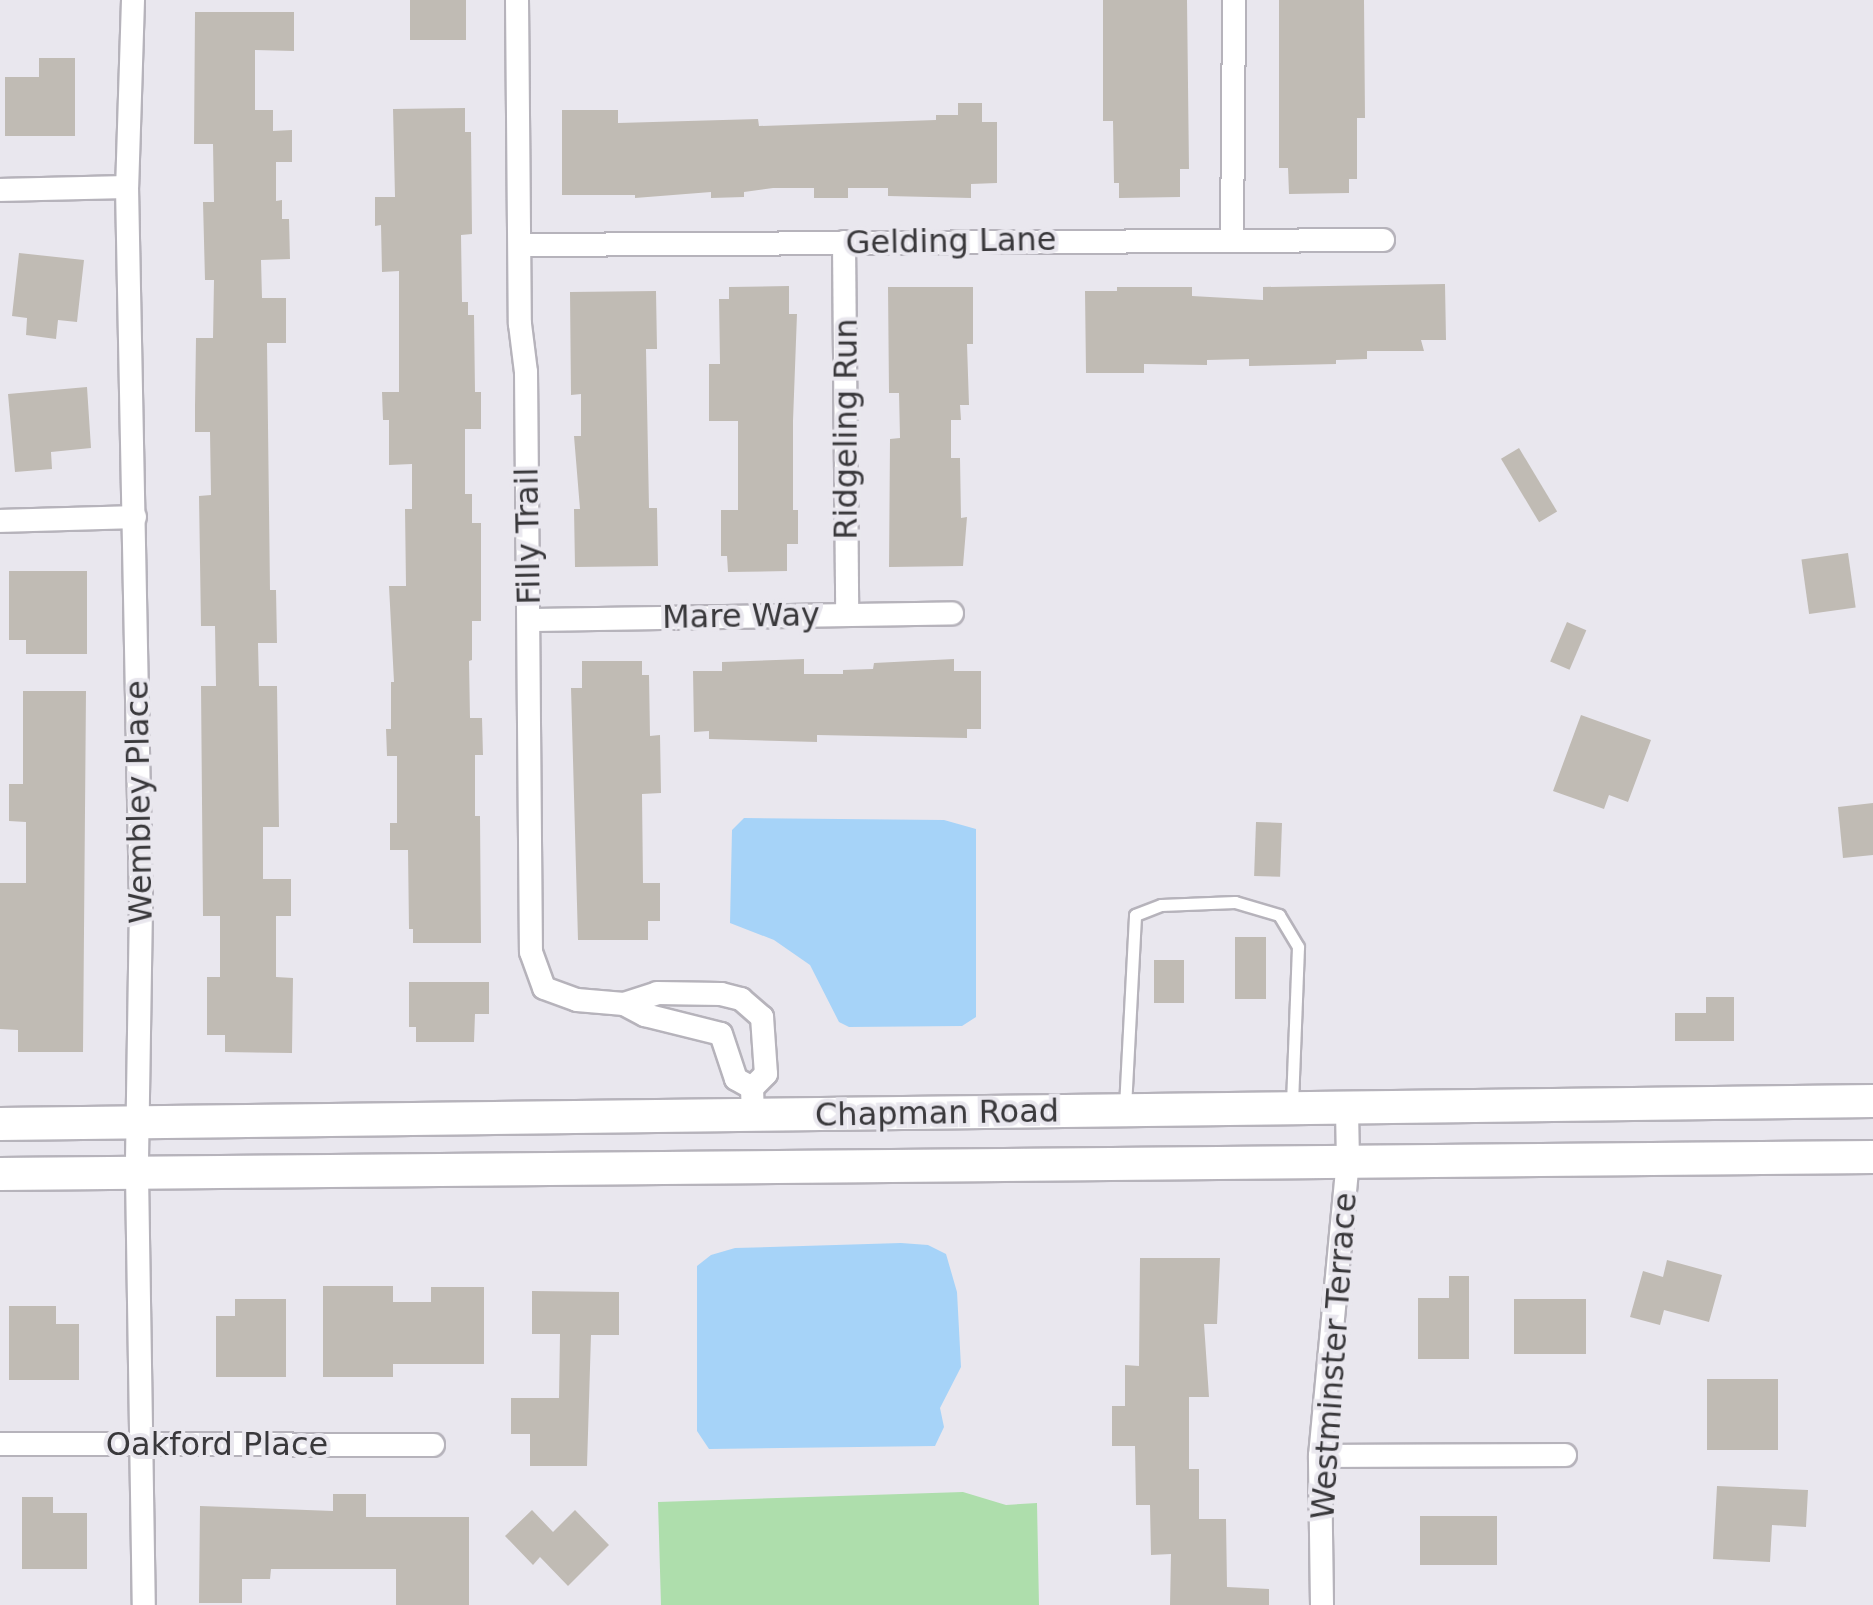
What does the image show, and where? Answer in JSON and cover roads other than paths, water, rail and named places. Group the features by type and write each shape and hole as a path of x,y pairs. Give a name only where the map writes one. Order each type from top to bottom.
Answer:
{"street":[{"name":"Wembley Place","path":"133,0 127,187 141,905 137,1174 144,1605"},
{"name":"Filly Trail","path":"517,0 532,952 544,988 578,1000 624,1004"},
{"path":"1232,239 1234,0"},
{"path":"0,190 127,187"},
{"name":"Gelding Lane","path":"520,245 1382,240"},
{"name":"Ridgeling Run","path":"844,242 848,615"},
{"path":"0,521 135,517"},
{"name":"Mare Way","path":"529,620 952,613"},
{"path":"624,1004 657,993 721,994 741,1000 762,1017 766,1074 753,1102 736,1079 721,1034"},
{"path":"624,1004 644,1015 721,1034 762,1017"},
{"name":"Chapman Road","path":"0,1124 753,1102 1125,1111 1873,1102"},
{"name":"Westminster Terrace","path":"1322,1605 1320,1456 1348,1162 1347,1108"},
{"name":"Chapman Road","path":"0,1174 1873,1156"},
{"name":"Oakford Place","path":"0,1444 433,1445"},
{"path":"1320,1456 1565,1455"}],"lane":[{"path":"1125,1111 1135,915 1161,905 1235,902 1279,915 1298,946 1291,1108"}],"water":[{"path":"744,818 944,820 976,829 976,1017 962,1026 849,1027 839,1022 810,965 774,940 730,923 732,830"},
{"path":"928,1245 946,1254 957,1292 961,1367 940,1408 944,1427 935,1446 709,1449 697,1431 697,1266 711,1255 735,1248"}]}
